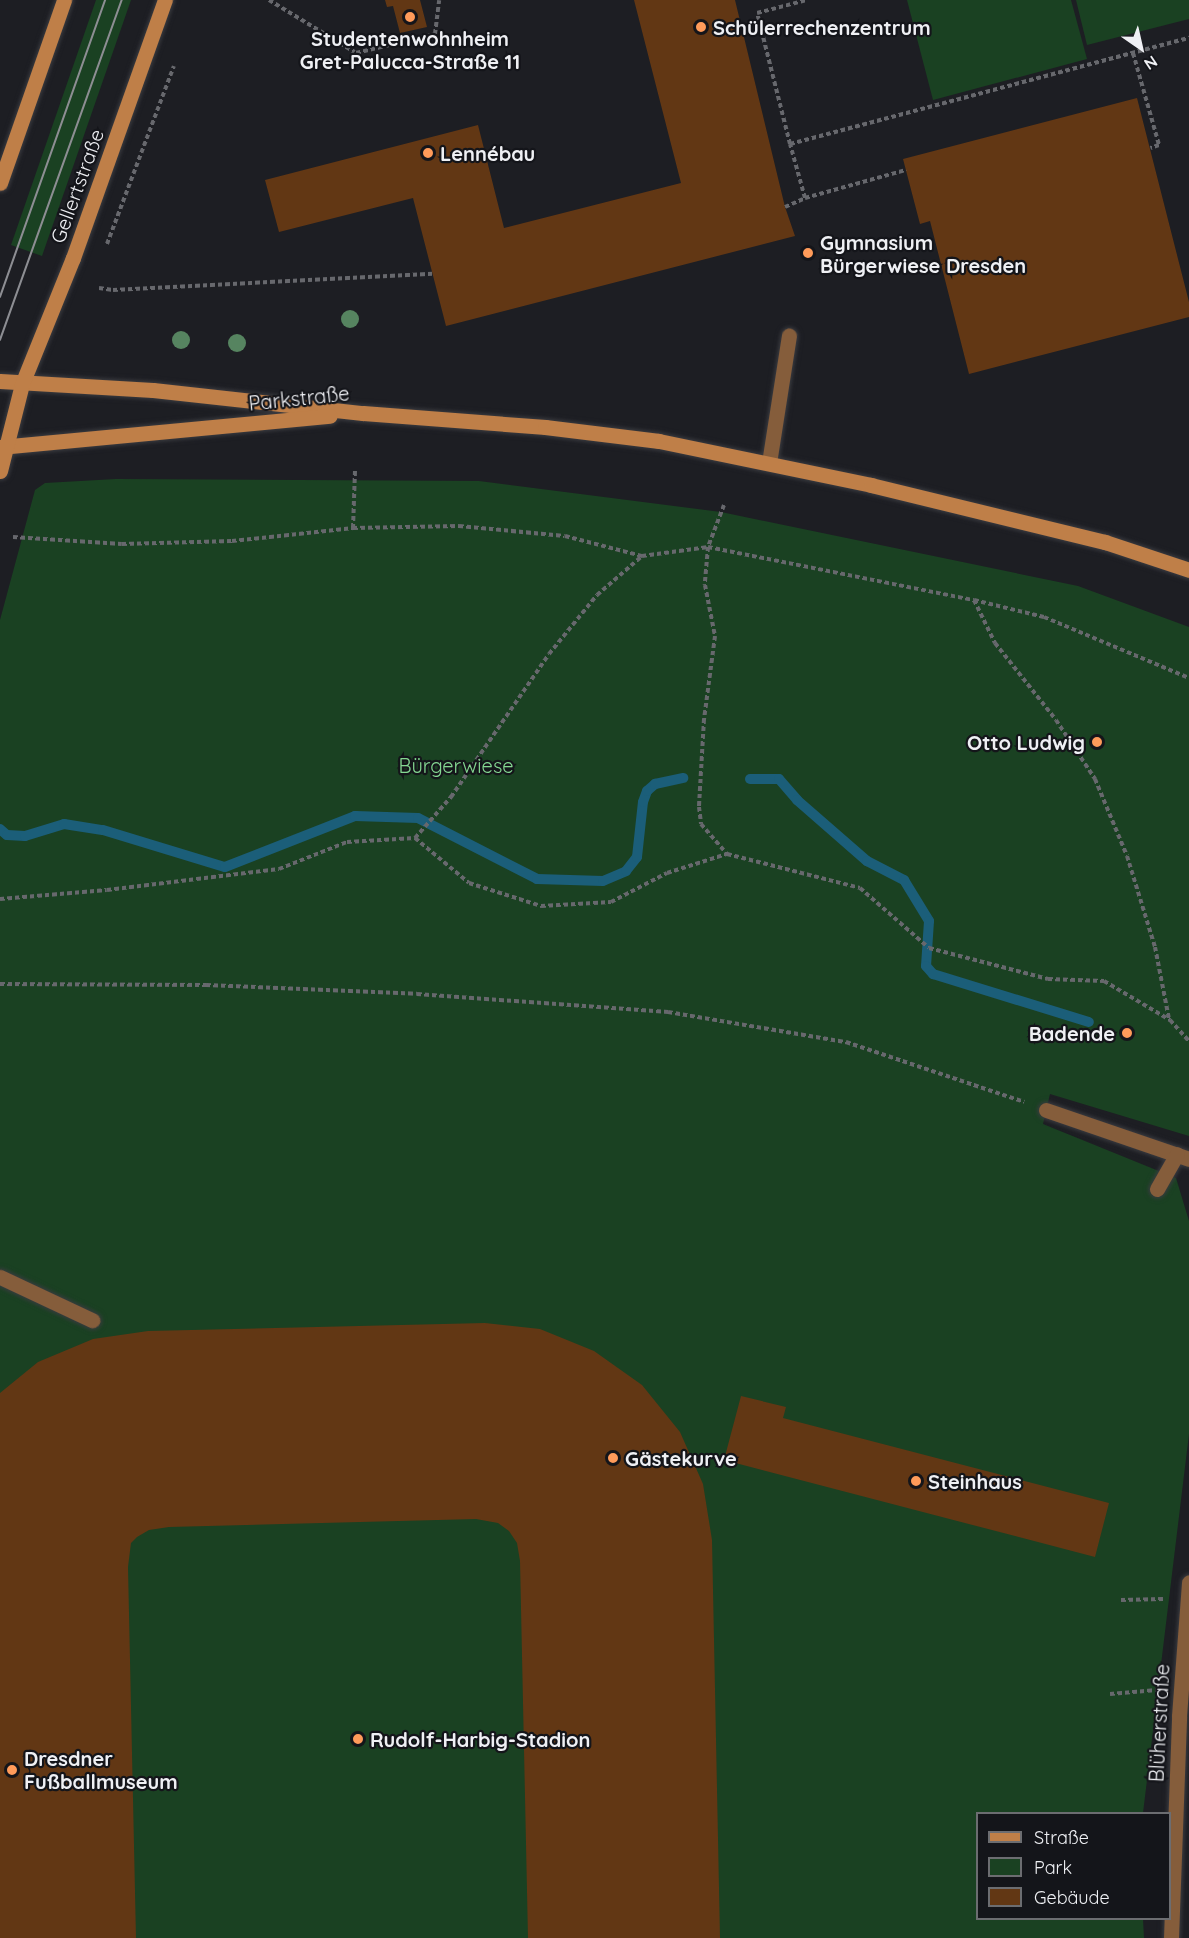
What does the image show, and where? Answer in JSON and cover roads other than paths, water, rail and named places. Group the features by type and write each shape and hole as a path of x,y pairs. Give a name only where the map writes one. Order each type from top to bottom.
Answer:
{"main road":[{"path":"0,183 64,0"},
{"name":"Gellertstraße","path":"0,471 3,447 22,384 73,258 165,0"},
{"name":"Parkstraße","path":"0,381 153,390 363,413"},
{"path":"363,413 545,426 659,441 871,484 1105,542 1189,570"},
{"name":"Parkstraße","path":"3,447 363,413"}],"street":[{"path":"769,463 789,336"},
{"path":"1046,1110 1183,1156 1157,1189"},
{"path":"0,1276 92,1320"},
{"name":"Blüherstraße","path":"1171,1938 1189,1582"}],"waterway":[{"path":"0,829 7,835 25,836 64,824 103,830 225,867 355,816 418,818 537,879 603,881 626,871 637,857 643,802 647,791 655,784 683,778"},
{"path":"750,779 779,779 797,800 867,861 904,880 929,921 926,966 933,974 1089,1022"}],"tram line":[{"path":"0,297 105,0"},
{"path":"0,340 122,0"}],"place":[{"name":"Studentenwohnheim Gret-Palucca-Straße 11","path":"410,17"},
{"name":"Schülerrechenzentrum","path":"701,27"},
{"name":"Lennébau","path":"428,153"},
{"name":"Gymnasium Bürgerwiese Dresden","path":"808,253"},
{"name":"Otto Ludwig","path":"1097,742"},
{"name":"Badende","path":"1127,1033"},
{"name":"Gästekurve","path":"613,1458"},
{"name":"Steinhaus","path":"916,1481"},
{"name":"Rudolf-Harbig-Stadion","path":"358,1739"},
{"name":"Dresdner Fußballmuseum","path":"12,1770"}],"park label":[{"name":"Bürgerwiese","path":"456,765"}]}
